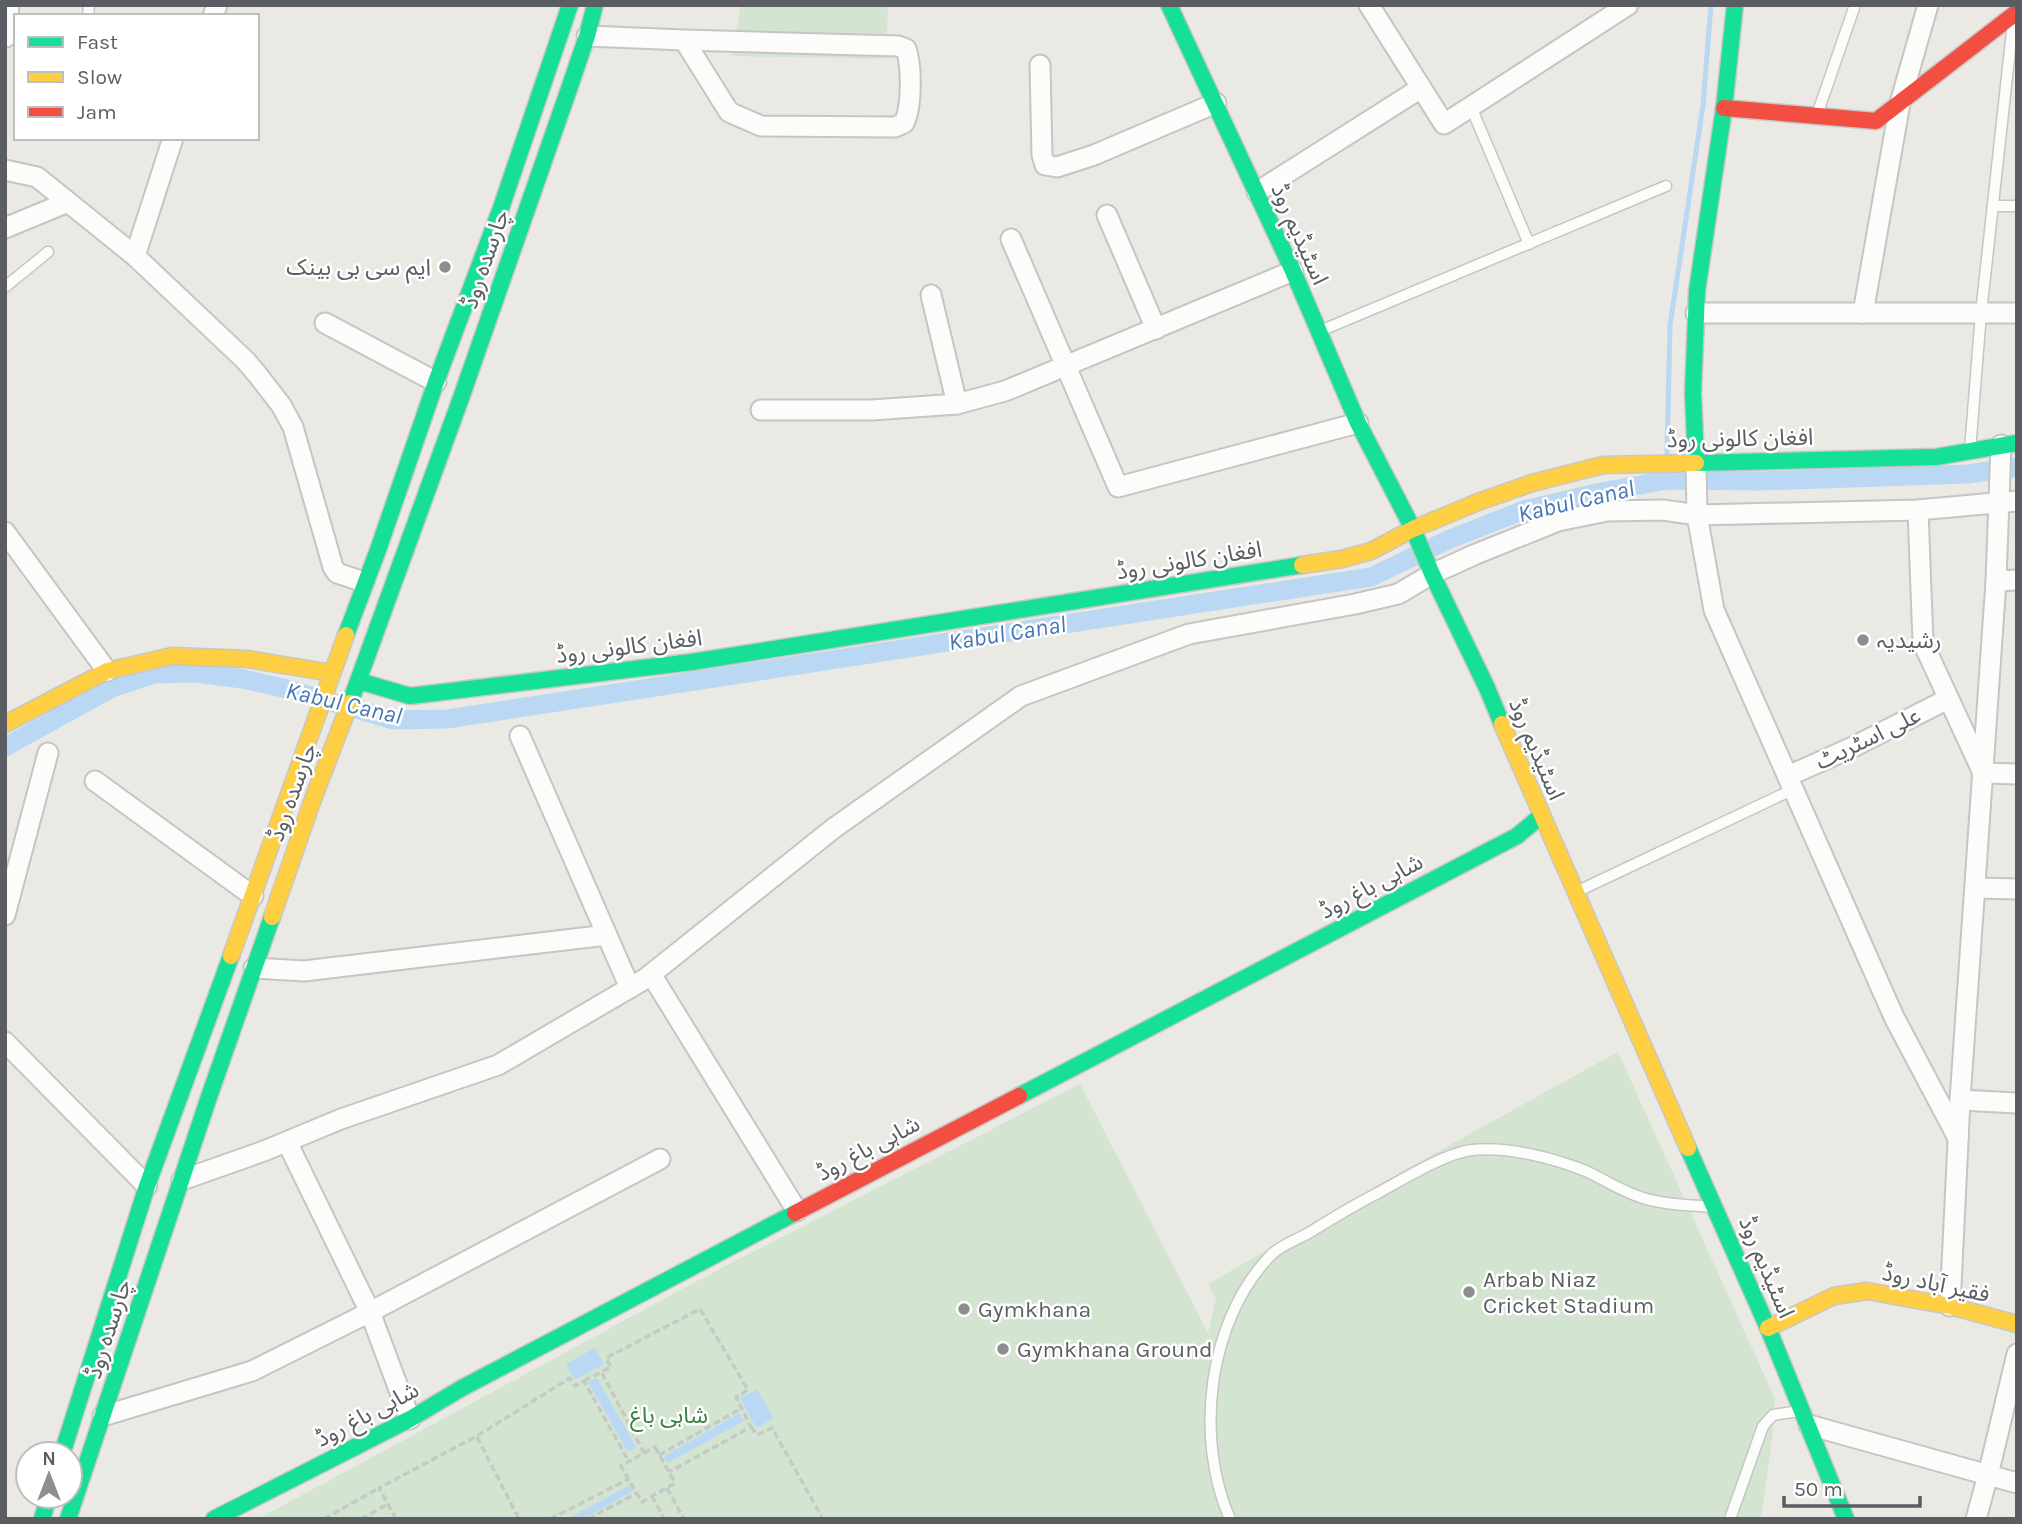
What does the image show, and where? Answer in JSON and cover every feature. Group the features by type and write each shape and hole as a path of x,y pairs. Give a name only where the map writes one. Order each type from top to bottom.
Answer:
{"main road":[{"name":"چارسدہ روڈ","path":"66,1440 147,1186 501,208 570,5"},
{"name":"چارسدہ روڈ","path":"68,1519 254,968 313,799 461,398 587,36 595,5"},
{"name":"اسٹیڈیم روڈ","path":"1169,5 1293,271 1359,423 1487,688 1541,817 1716,1207 1846,1519"},
{"path":"1694,466 1693,393 1697,291 1724,108 1735,5"},
{"path":"1724,108 1876,121 2015,13"},
{"path":"562,29 587,36"},
{"name":"افغان کالونی روڈ","path":"355,688 410,696 692,662 1342,559 1371,551 1414,533 1478,502 1532,483 1603,465 1658,462 1694,466 1936,457 2006,446"},
{"path":"7,721 107,671 172,656 247,659 331,673"},
{"name":"شاہی باغ روڈ","path":"214,1519 410,1419 462,1388 797,1211 1517,836 1541,817"},
{"name":"فقیر آباد روڈ","path":"1768,1328 1834,1296 1867,1291 1950,1306 2017,1324"}],"street":[{"path":"9,5 9,38"},
{"path":"1369,5 1444,124 1598,13 1628,5"},
{"path":"1863,313 1900,103 1928,5"},
{"path":"587,36 898,46 906,49 909,58 909,113 905,123 895,127 761,126 729,112 684,40"},
{"path":"1040,65 1042,155 1045,165 1057,167 1094,155 1216,103"},
{"path":"1257,192 1421,88"},
{"path":"135,256 172,140"},
{"path":"5,170 37,177 135,256 246,361 281,405 293,428 332,567 337,573 364,582"},
{"path":"5,228 68,202"},
{"path":"1107,215 1156,329"},
{"path":"1011,239 1118,487 1359,423"},
{"path":"761,410 872,410 957,404 1005,391 1293,271"},
{"path":"931,295 957,404"},
{"path":"1696,313 2017,313"},
{"path":"325,323 436,382"},
{"path":"1950,1306 1960,1100 1996,581 2006,499 2006,446"},
{"path":"1694,466 1697,509 1714,610 1894,1017 1959,1139"},
{"path":"182,1180 287,1142 341,1119 498,1065 651,974 834,828 1021,696 1189,634 1398,594 1432,574 1558,521 1606,511 1918,510 2006,499"},
{"path":"1918,510 1923,643 1983,773"},
{"path":"5,532 107,671"},
{"path":"1996,581 2017,580"},
{"name":"علی اسٹریٹ","path":"1791,783 1853,747 1948,699"},
{"path":"520,736 630,988"},
{"path":"5,915 48,753"},
{"path":"1983,773 2017,774"},
{"path":"95,781 253,896"},
{"path":"1976,888 2017,889"},
{"path":"254,968 304,971 607,934"},
{"path":"651,974 797,1211"},
{"path":"5,1042 147,1186"},
{"path":"1960,1100 2017,1103"},
{"path":"287,1142 370,1312 410,1419"},
{"path":"103,1416 252,1371 660,1159"},
{"path":"1976,1519 2017,1354"},
{"path":"1805,1418 2017,1483"}],"lane":[{"path":"1816,116 1855,5"},
{"path":"1970,450 1981,313 2015,13"},
{"path":"1471,107 1528,244"},
{"path":"1319,332 1666,186"},
{"path":"1993,206 2017,206"},
{"path":"5,287 48,252"},
{"path":"1576,892 1791,783"},
{"path":"1230,1519 1216,1474 1211,1436 1211,1397 1217,1358 1229,1321 1245,1286 1273,1253 1414,1173 1471,1150 1510,1151 1548,1158 1585,1171 1644,1198 1716,1207"},
{"path":"1730,1519 1763,1426 1773,1415 1805,1418"}],"path":[{"path":"324,1519 477,1436 570,1378 575,1386 602,1373 611,1367 606,1358 700,1309 748,1390 736,1397 751,1427 757,1435 772,1427 824,1519"},
{"path":"602,1373 644,1453"},
{"path":"584,1381 629,1462"},
{"path":"659,1455 742,1408"},
{"path":"669,1472 751,1427"},
{"path":"477,1436 519,1519"},
{"path":"655,1447 659,1455 675,1483 642,1502 621,1466 655,1447"},
{"path":"551,1519 629,1479"},
{"path":"379,1488 394,1518"},
{"path":"667,1488 684,1519"},
{"path":"588,1519 637,1493"},
{"path":"652,1496 664,1519"},
{"path":"360,1519 388,1504"}],"green space":[{"path":"741,5 888,5 886,59 731,56"},
{"name":"شاہی باغ","path":"1618,1052 1775,1399 1761,1519 258,1519 712,1273 1080,1084 1208,1333 1216,1299 1208,1284"}],"water":[{"path":"595,1348 604,1364 575,1380 566,1364"},
{"path":"597,1378 636,1447 628,1452 588,1382"},
{"path":"757,1389 774,1419 756,1428 740,1398"},
{"path":"740,1413 744,1421 668,1463 664,1456"},
{"path":"630,1485 633,1491 583,1519 567,1519"}],"waterway":[{"path":"1667,454 1670,326 1703,105 1711,5"},
{"name":"Kabul Canal","path":"5,747 112,688 154,674 195,673 243,679 394,720 447,719 1371,577 1450,539 1524,510 1667,480 1761,481 1968,474 2017,467"}],"traffic: fast":[{"path":"346,635 501,208 570,5"},
{"path":"350,703 461,398 569,89 595,5"},
{"path":"1169,5 1293,271 1358,423 1413,529 1502,724"},
{"path":"1696,462 1693,393 1697,291 1724,108 1735,5"},
{"path":"1696,463 1936,457 2017,443"},
{"path":"359,681 410,696 692,662 1302,565"},
{"path":"1019,1096 1517,836 1541,816"},
{"path":"68,1519 272,917"},
{"path":"66,1440 147,1186 231,956"},
{"path":"1688,1148 1768,1328 1846,1519"},
{"path":"214,1519 410,1419 462,1388 795,1213"},
{"path":"42,1519 45,1510"}],"traffic: slow":[{"path":"1302,565 1371,551 1413,529 1532,483 1603,465 1696,463"},
{"path":"231,956 346,635"},
{"path":"5,724 107,671 172,656 247,659 332,673"},
{"path":"272,917 350,703"},
{"path":"1502,724 1688,1148"},
{"path":"1768,1328 1834,1296 1867,1291 1950,1306 2017,1324"}],"traffic: jam":[{"path":"1724,108 1876,121 2017,12"},
{"path":"795,1213 1019,1096"}],"place":[{"name":"ایم سی بی بینک","path":"445,267"},
{"name":"رشیدیہ","path":"1863,640"},
{"name":"Arbab Niaz Cricket Stadium","path":"1469,1292"},
{"name":"Gymkhana","path":"964,1309"},
{"name":"Gymkhana Ground","path":"1003,1349"}]}
